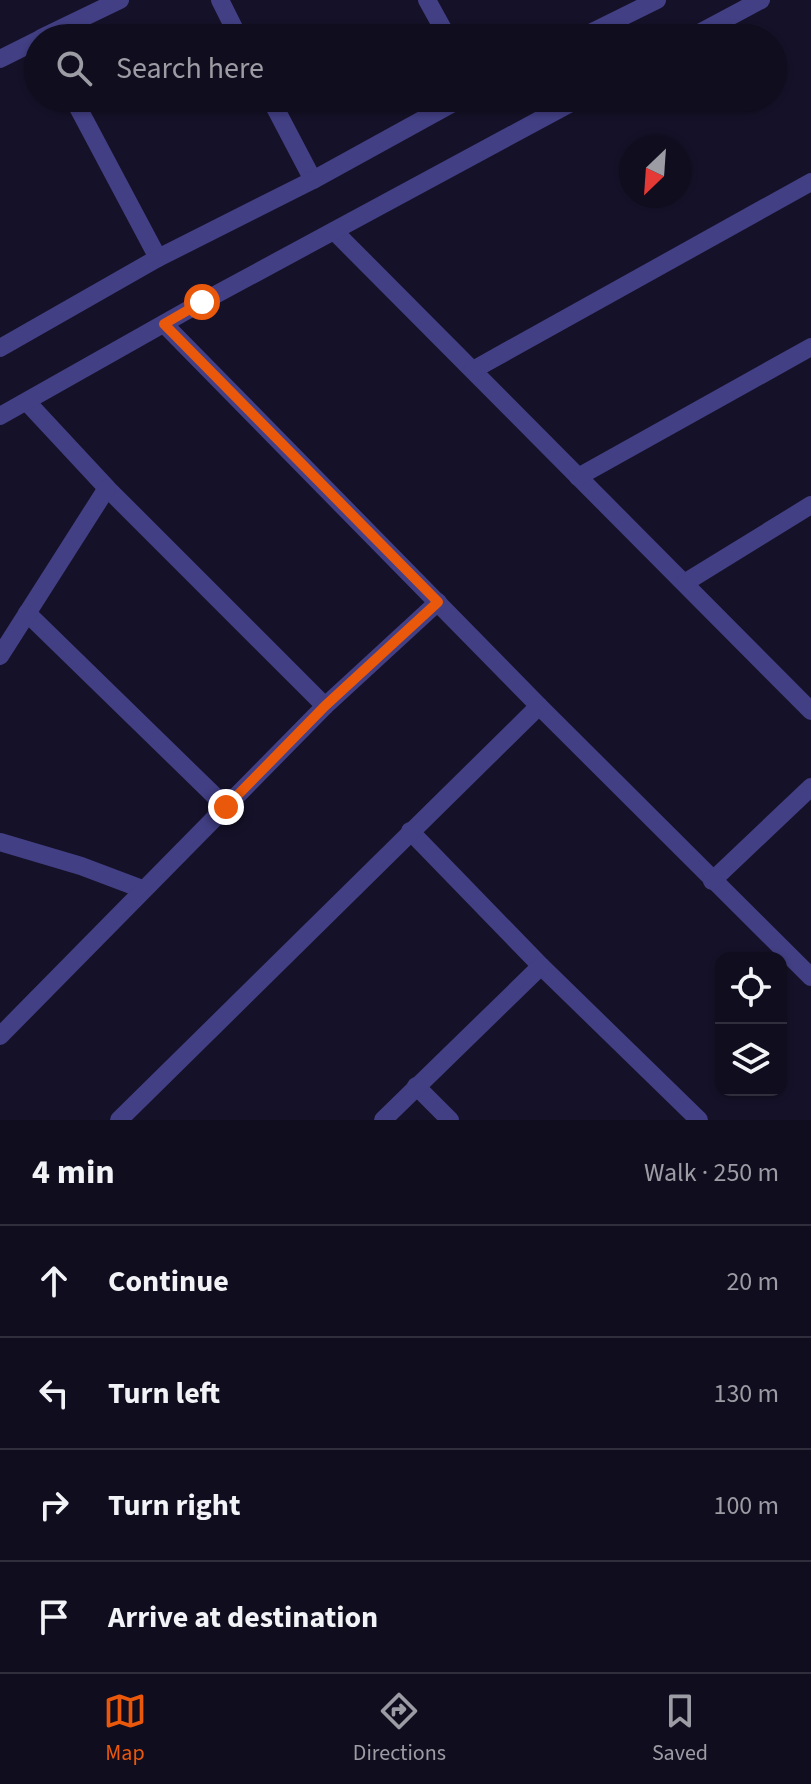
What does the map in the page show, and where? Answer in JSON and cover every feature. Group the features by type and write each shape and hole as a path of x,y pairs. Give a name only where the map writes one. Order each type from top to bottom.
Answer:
{"street":[{"path":"71,24 120,0"},
{"path":"220,0 232,24"},
{"path":"427,0 440,24"},
{"path":"716,24 761,0"},
{"path":"606,24 647,2"},
{"path":"0,59 24,47"},
{"path":"80,112 158,258"},
{"path":"277,112 313,180"},
{"path":"0,348 158,258 313,180 437,112"},
{"path":"0,416 554,112"},
{"path":"473,370 811,182"},
{"path":"334,231 811,711"},
{"path":"164,324 712,881 811,977"},
{"path":"578,477 811,347"},
{"path":"27,402 107,488 325,706"},
{"path":"0,656 107,488"},
{"path":"686,582 811,505"},
{"path":"0,1036 325,706 438,602"},
{"path":"27,613 226,807"},
{"path":"119,1120 539,706"},
{"path":"712,881 811,787"},
{"path":"410,831 541,966 699,1120"},
{"path":"0,842 81,866 142,889"},
{"path":"383,1120 541,966"},
{"path":"416,1086 450,1120"}],"route":[{"path":"202,302 164,324 438,602 325,706 226,807"}]}
